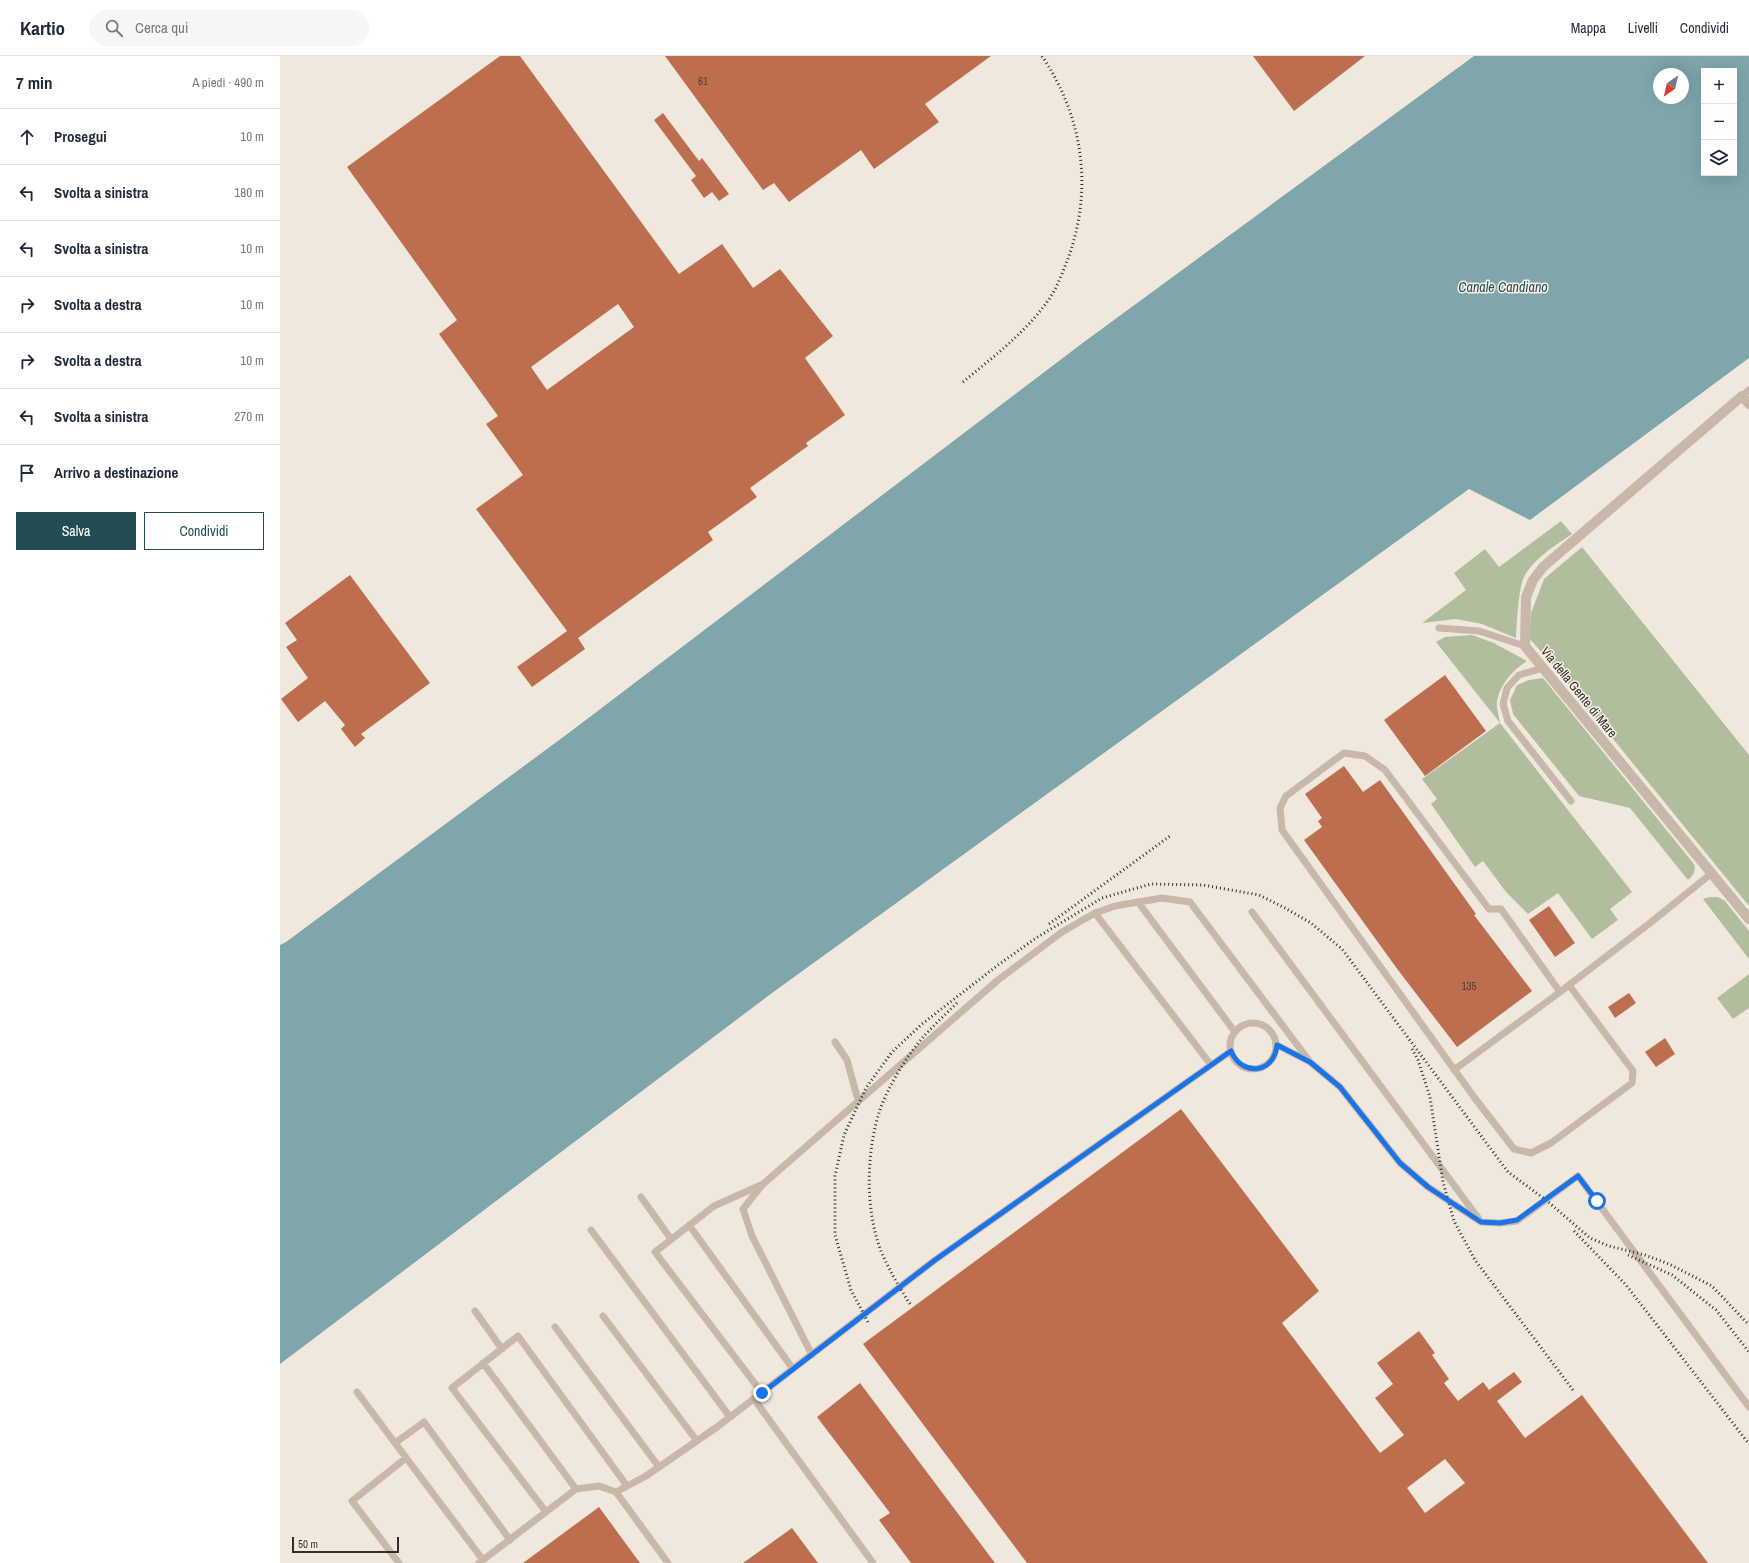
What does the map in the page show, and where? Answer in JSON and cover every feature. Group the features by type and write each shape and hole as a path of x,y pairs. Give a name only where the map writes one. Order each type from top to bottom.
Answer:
{"street":[{"name":"Via della Gente di Mare","path":"1749,404 1746,393 1543,567 1533,580 1526,597 1525,646 1749,919"}],"lane":[{"path":"1439,628 1479,631 1525,646"},
{"path":"1542,668 1519,675 1507,688 1503,704 1508,721 1571,801"},
{"path":"1560,992 1501,909 1489,909 1385,770 1365,756 1344,753 1286,796 1280,808 1282,830 1454,1070 1514,1149 1531,1153 1551,1143 1632,1083 1633,1071 1569,985"},
{"path":"1454,1070 1560,992 1712,873"},
{"path":"812,1355 752,1236 743,1209 763,1184 858,1100 998,980 1062,932 1095,913 1115,906 1162,898 1190,902 1310,1062"},
{"path":"1138,902 1235,1032"},
{"path":"1252,912 1481,1222"},
{"path":"1095,913 1211,1065"},
{"path":"1252,1022 1260,1023 1272,1031 1277,1045 1273,1058 1262,1068 1254,1069 1247,1068 1239,1064 1231,1051 1230,1043 1235,1032 1244,1024 1252,1022"},
{"path":"835,1042 848,1060 858,1100"},
{"path":"1277,1045 1310,1062 1340,1087 1400,1163 1428,1187 1481,1222 1500,1223 1517,1220 1578,1176 1749,1407"},
{"path":"616,1492 646,1476 697,1441 935,1260 1231,1051"},
{"path":"762,1393 655,1252 714,1206 763,1184"},
{"path":"641,1197 671,1239"},
{"path":"690,1225 793,1369"},
{"path":"591,1230 730,1417"},
{"path":"475,1311 502,1349"},
{"path":"603,1316 697,1441"},
{"path":"555,1327 659,1467"},
{"path":"546,1512 452,1388 518,1336 627,1486"},
{"path":"483,1363 576,1489"},
{"path":"357,1392 481,1561 576,1489 599,1486 616,1492 668,1563"},
{"path":"754,1399 872,1563"},
{"path":"395,1444 424,1422 510,1540"},
{"path":"399,1563 352,1500 406,1458"}],"green space":[{"path":"1561,521 1572,534 1539,558 1524,577 1519,598 1516,638 1482,624 1456,619 1422,623 1466,590 1454,573 1485,549 1499,567"},
{"path":"1582,547 1749,755 1749,906 1552,664 1529,638 1531,613 1544,579"},
{"path":"1472,635 1494,643 1527,661 1512,673 1501,689 1497,703 1500,723 1436,642 1445,637"},
{"path":"1543,678 1694,864 1694,873 1688,880 1630,808 1579,796 1513,714 1510,700 1517,685 1529,680"},
{"path":"1500,723 1632,892 1610,909 1618,920 1592,939 1558,893 1528,914 1506,892 1483,861 1475,867 1431,804 1437,799 1422,779"},
{"path":"1718,897 1725,901 1749,931 1749,959 1703,899"},
{"path":"1749,974 1749,1008 1733,1019 1717,998"}],"water":[{"name":"Canale Candiano","path":"1474,56 1749,56 1749,358 1530,520 1469,489 772,993 280,1364 280,945 570,732 1084,342"}],"building":[{"path":"500,56 520,56 679,274 722,244 753,288 780,269 833,336 805,358 845,415 806,443 808,446 750,488 757,497 708,532 713,540 578,638 585,649 532,687 517,667 567,631 476,509 523,475 486,424 498,416 439,334 457,320 347,167","holes":["618,304 634,327 547,390 531,367"]},
{"path":"665,56 991,56 925,104 939,122 874,169 861,150 789,202 774,183 763,190"},
{"path":"1253,56 1365,56 1294,111"},
{"path":"663,113 699,161 702,158 729,194 719,201 712,192 704,198 691,180 696,176 654,120"},
{"path":"350,575 430,683 361,734 365,738 355,747 341,729 345,725 325,701 298,722 281,699 308,678 286,647 297,640 285,623"},
{"path":"1445,675 1486,731 1425,776 1384,720"},
{"path":"1344,766 1363,792 1380,780 1476,914 1474,915 1532,991 1457,1047 1398,970 1304,840 1322,827 1318,821 1322,818 1305,794"},
{"path":"1549,906 1575,943 1555,957 1529,920"},
{"path":"1629,993 1636,1003 1615,1018 1608,1007"},
{"path":"1665,1038 1675,1054 1656,1067 1645,1052"},
{"path":"1181,1109 1319,1291 1282,1323 1380,1453 1404,1435 1375,1398 1393,1384 1377,1363 1419,1331 1435,1353 1432,1355 1449,1379 1444,1383 1458,1401 1483,1382 1489,1390 1514,1372 1522,1382 1497,1401 1525,1438 1582,1395 1708,1563 1027,1563 863,1344","holes":["1445,1459 1465,1483 1425,1513 1407,1488"]},
{"path":"860,1383 995,1563 911,1563 879,1520 890,1513 817,1417"},
{"path":"599,1507 640,1563 523,1563"},
{"path":"792,1528 818,1563 743,1563"}],"railway":[{"path":"963,382 1018,335 1047,302 1062,274 1069,256 1076,230 1081,204 1082,178 1080,153 1075,128 1067,103 1056,79 1042,56"},
{"path":"1049,924 1170,836"},
{"path":"868,1322 851,1290 835,1235 835,1176 844,1135 866,1088 892,1052 922,1024 998,965 1036,938 1102,898 1151,884 1203,885 1259,895 1311,923 1342,949 1508,1172 1546,1200 1590,1238 1609,1246 1645,1255 1669,1264 1712,1286 1749,1325"},
{"path":"910,1304 887,1265 876,1235 872,1217 869,1180 872,1144 875,1126 880,1110 899,1071 925,1035 959,1001"},
{"path":"1412,1049 1418,1060 1430,1097 1443,1182 1454,1221 1475,1260 1573,1390"},
{"path":"1574,1231 1626,1285 1749,1444"},
{"path":"1628,1255 1672,1275 1716,1310 1749,1352"}],"route":[{"path":"762,1393 935,1260 1231,1051 1239,1064 1247,1068 1254,1069 1262,1068 1268,1064 1276,1052 1277,1045 1310,1062 1340,1087 1400,1163 1428,1187 1481,1222 1500,1223 1517,1220 1578,1176 1597,1201"}]}
